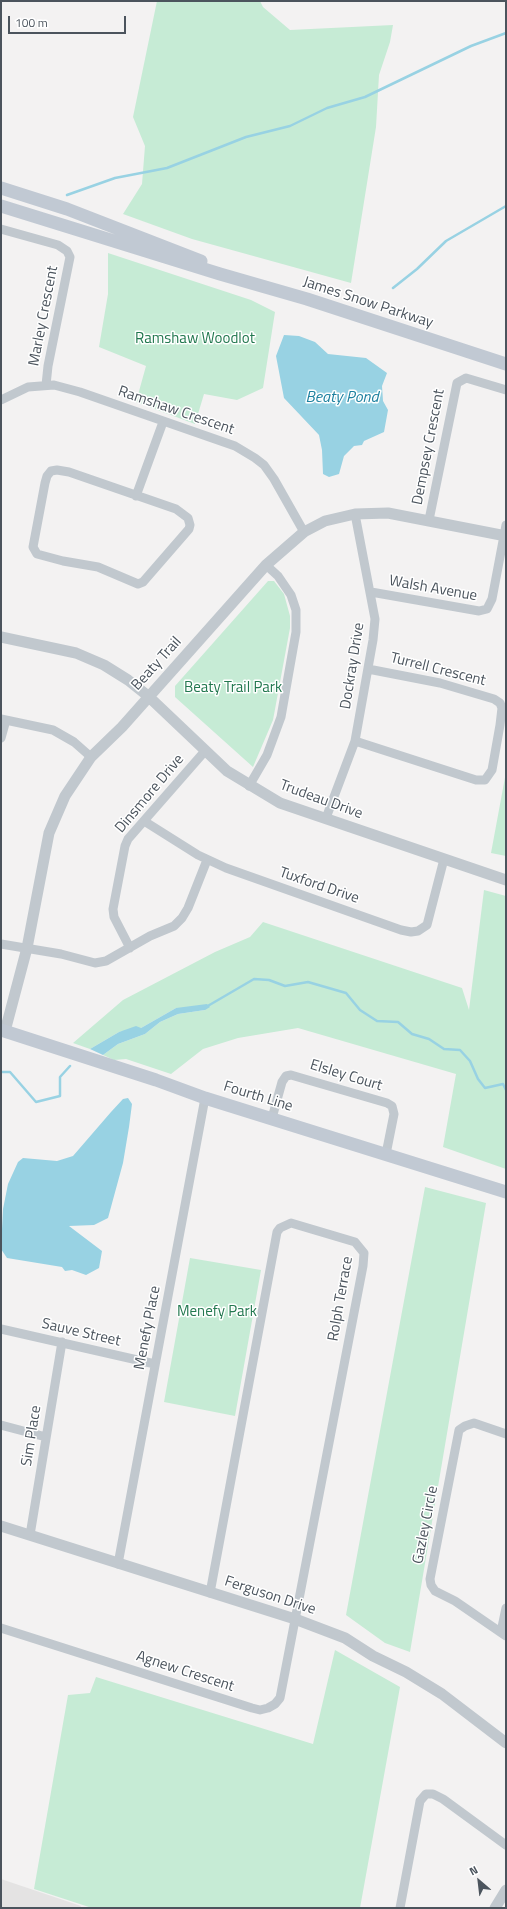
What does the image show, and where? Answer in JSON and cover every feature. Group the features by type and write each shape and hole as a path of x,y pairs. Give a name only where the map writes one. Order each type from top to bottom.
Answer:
{"main road":[{"name":"James Snow Parkway","path":"1,188 67,208 171,248 206,263 220,274"},
{"name":"James Snow Parkway","path":"1,206 220,274 307,299 506,364"},
{"name":"Fourth Line","path":"3,1031 205,1098 506,1192"}],"street":[{"name":"Marley Crescent","path":"1,229 58,245 68,251 70,257 48,366 46,385"},
{"name":"Dempsey Crescent","path":"429,520 457,383 466,378 506,390"},
{"name":"Ramshaw Crescent","path":"1,400 28,387 46,385 80,392 235,446 264,465 304,532"},
{"path":"136,496 163,422"},
{"path":"63,470 136,496 176,509 186,515 190,525 183,538 143,582 134,584 98,567 48,558 37,554 34,551 34,542 46,476 51,471 63,470"},
{"name":"Beaty Trail","path":"3,1031 28,948 49,833 65,796 91,757 122,727 266,565 304,532 325,521 355,514 388,513 505,532"},
{"name":"Dockray Drive","path":"326,818 355,741 368,668 374,619 371,592 355,514"},
{"name":"Walsh Avenue","path":"371,592 483,611 491,605 505,532"},
{"path":"250,786 267,755 281,717 296,632 296,610 291,595 278,576 266,565"},
{"name":"Trudeau Drive","path":"1,637 76,652 104,665 128,680 148,696 227,771 280,803 506,880"},
{"name":"Turrell Crescent","path":"355,741 476,780 485,780 492,770 500,725 502,708 500,703 494,699 440,683 368,668"},
{"path":"1,738 4,720 53,730 74,742 91,757"},
{"name":"Dinsmore Drive","path":"130,948 114,917 113,909 125,846 128,839 205,751"},
{"name":"Tuxford Drive","path":"144,821 208,860 238,873 294,891 401,930 411,932 418,931 427,925 444,859"},
{"path":"1,944 100,963 174,926 182,918 188,908 208,860"},
{"name":"Elsley Court","path":"272,1118 283,1080 291,1075 387,1103 393,1108 394,1114 386,1154"},
{"name":"Menefy Place","path":"118,1564 205,1098"},
{"name":"Rolph Terrace","path":"210,1593 277,1232 280,1228 291,1223 300,1225 354,1242 361,1248 364,1258 294,1619"},
{"name":"Sauve Street","path":"1,1329 155,1364"},
{"name":"Sim Place","path":"30,1536 62,1342"},
{"name":"Gazley Circle","path":"504,1634 455,1601 435,1591 431,1585 430,1579 459,1430 474,1423 506,1434"},
{"path":"1,1425 46,1437"},
{"name":"Ferguson Drive","path":"1,1526 294,1619 345,1638 373,1656 406,1672 442,1694 506,1743"},
{"path":"504,1634 506,1608"},
{"name":"Agnew Crescent","path":"1,1628 260,1710 275,1704 280,1698 294,1619"},
{"path":"400,1908 420,1801 426,1794 433,1794 443,1799 506,1844"},
{"path":"495,1908 506,1890"}],"shaded area":[{"path":"1,1879 81,1906 80,1908 1,1908"}],"green space":[{"path":"157,1 260,1 263,7 290,30 393,25 390,42 379,75 376,127 351,283 192,239 123,214 142,184 145,146 133,117"},
{"name":"Ramshaw Woodlot","path":"108,253 251,300 275,312 263,388 237,400 204,394 195,424 136,402 146,366 99,347 108,294"},
{"name":"Beaty Trail Park","path":"268,581 274,581 284,594 290,616 290,628 273,720 253,767 175,697 175,686"},
{"path":"506,772 506,856 491,853"},
{"path":"484,890 506,896 506,1169 443,1147 456,1074 298,1028 238,1038 203,1049 171,1074 126,1059 114,1060 103,1055 118,1044 145,1034 160,1022 178,1014 205,1010 176,1008 141,1028 119,1032 90,1049 73,1043 123,1000 215,952 250,937 263,922 462,988 469,1010"},
{"path":"425,1187 486,1203 410,1652 385,1643 346,1615"},
{"name":"Menefy Park","path":"190,1258 261,1270 235,1416 164,1402"},
{"path":"335,1650 400,1687 360,1908 92,1908 34,1889 68,1695 90,1693 96,1677 313,1744"}],"water":[{"name":"Beaty Pond","path":"284,335 299,336 315,342 328,354 366,358 387,373 382,386 383,401 388,410 384,432 364,441 362,445 354,446 344,456 339,474 329,477 323,474 322,450 319,435 284,398 276,356"},
{"path":"207,1004 210,1007 205,1010 178,1014 160,1022 145,1034 118,1044 103,1055 90,1049 119,1032 136,1026 141,1028 176,1008"},
{"path":"128,1098 132,1104 123,1163 108,1218 94,1225 69,1226 102,1251 99,1268 86,1275 72,1270 65,1271 62,1267 7,1258 1,1249 3,1209 8,1184 18,1162 23,1158 57,1161 73,1156 123,1099"}],"waterway":[{"path":"67,195 115,178 167,168 246,137 290,126 327,108 365,97 471,46 506,33"},
{"path":"393,288 417,269 446,241 506,206"},
{"path":"206,1007 254,979 269,980 285,986 308,982 346,993 360,1010 377,1021 398,1022 412,1034 429,1039 444,1049 460,1050 470,1061 478,1079 485,1088 503,1084 506,1090"},
{"path":"1,1072 10,1072 36,1102 60,1096 60,1077 70,1066"}]}
